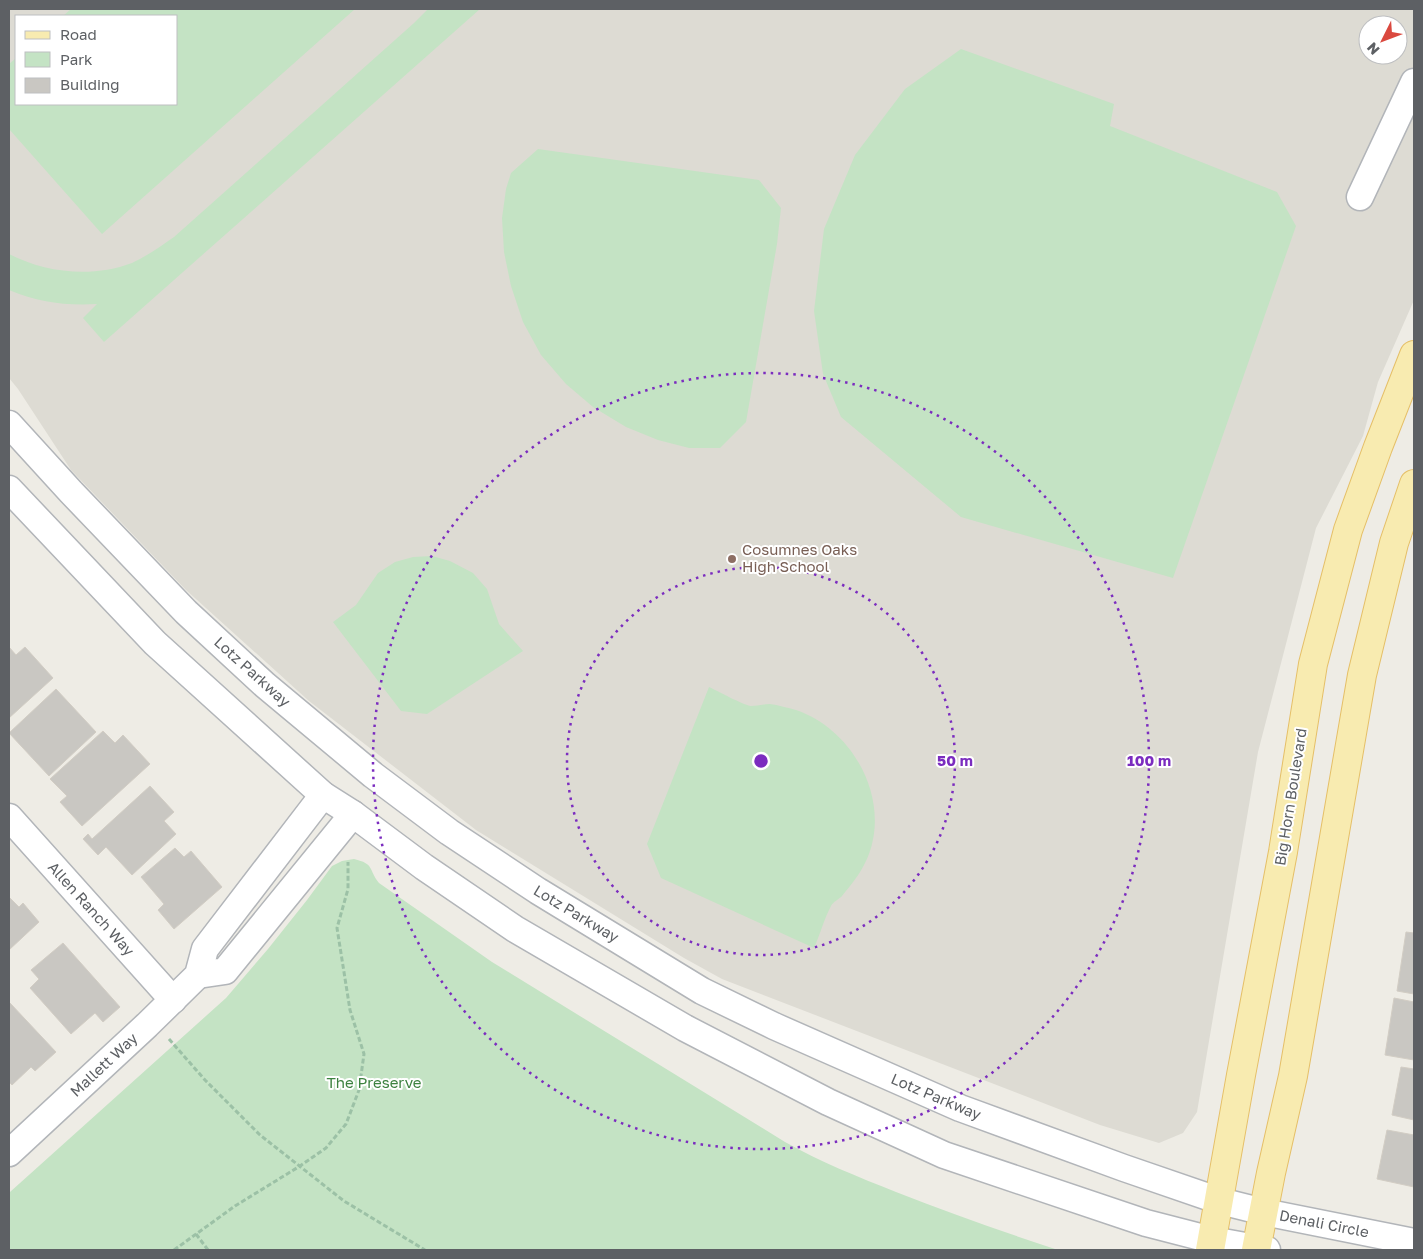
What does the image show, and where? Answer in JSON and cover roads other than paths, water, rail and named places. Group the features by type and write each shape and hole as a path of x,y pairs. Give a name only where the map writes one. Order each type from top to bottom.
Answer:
{"main road":[{"name":"Big Horn Boulevard","path":"1211,1245 1282,852 1313,664 1348,530 1414,355"},
{"path":"1260,1250 1270,1173 1293,1076 1362,675 1394,543 1414,484"}],"street":[{"path":"1360,197 1414,82"},
{"name":"Lotz Parkway","path":"9,424 186,612 265,685 373,775 449,832 538,891 702,991 774,1026 960,1108 1220,1201 1264,1212"},
{"path":"9,489 156,643 236,718 323,795 353,814 424,867 515,929 685,1028 828,1102 944,1155 1211,1245 1260,1250"},
{"name":"Mallett Way","path":"9,1153 198,975 205,949 323,795"},
{"path":"198,975 225,971 353,814"},
{"name":"Allen Ranch Way","path":"9,817 173,1000"},
{"name":"Denali Circle","path":"1264,1212 1414,1242"}],"place":[{"name":"Cosumnes Oaks High School","path":"732,559"}],"park label":[{"name":"The Preserve","path":"374,1083"}]}
